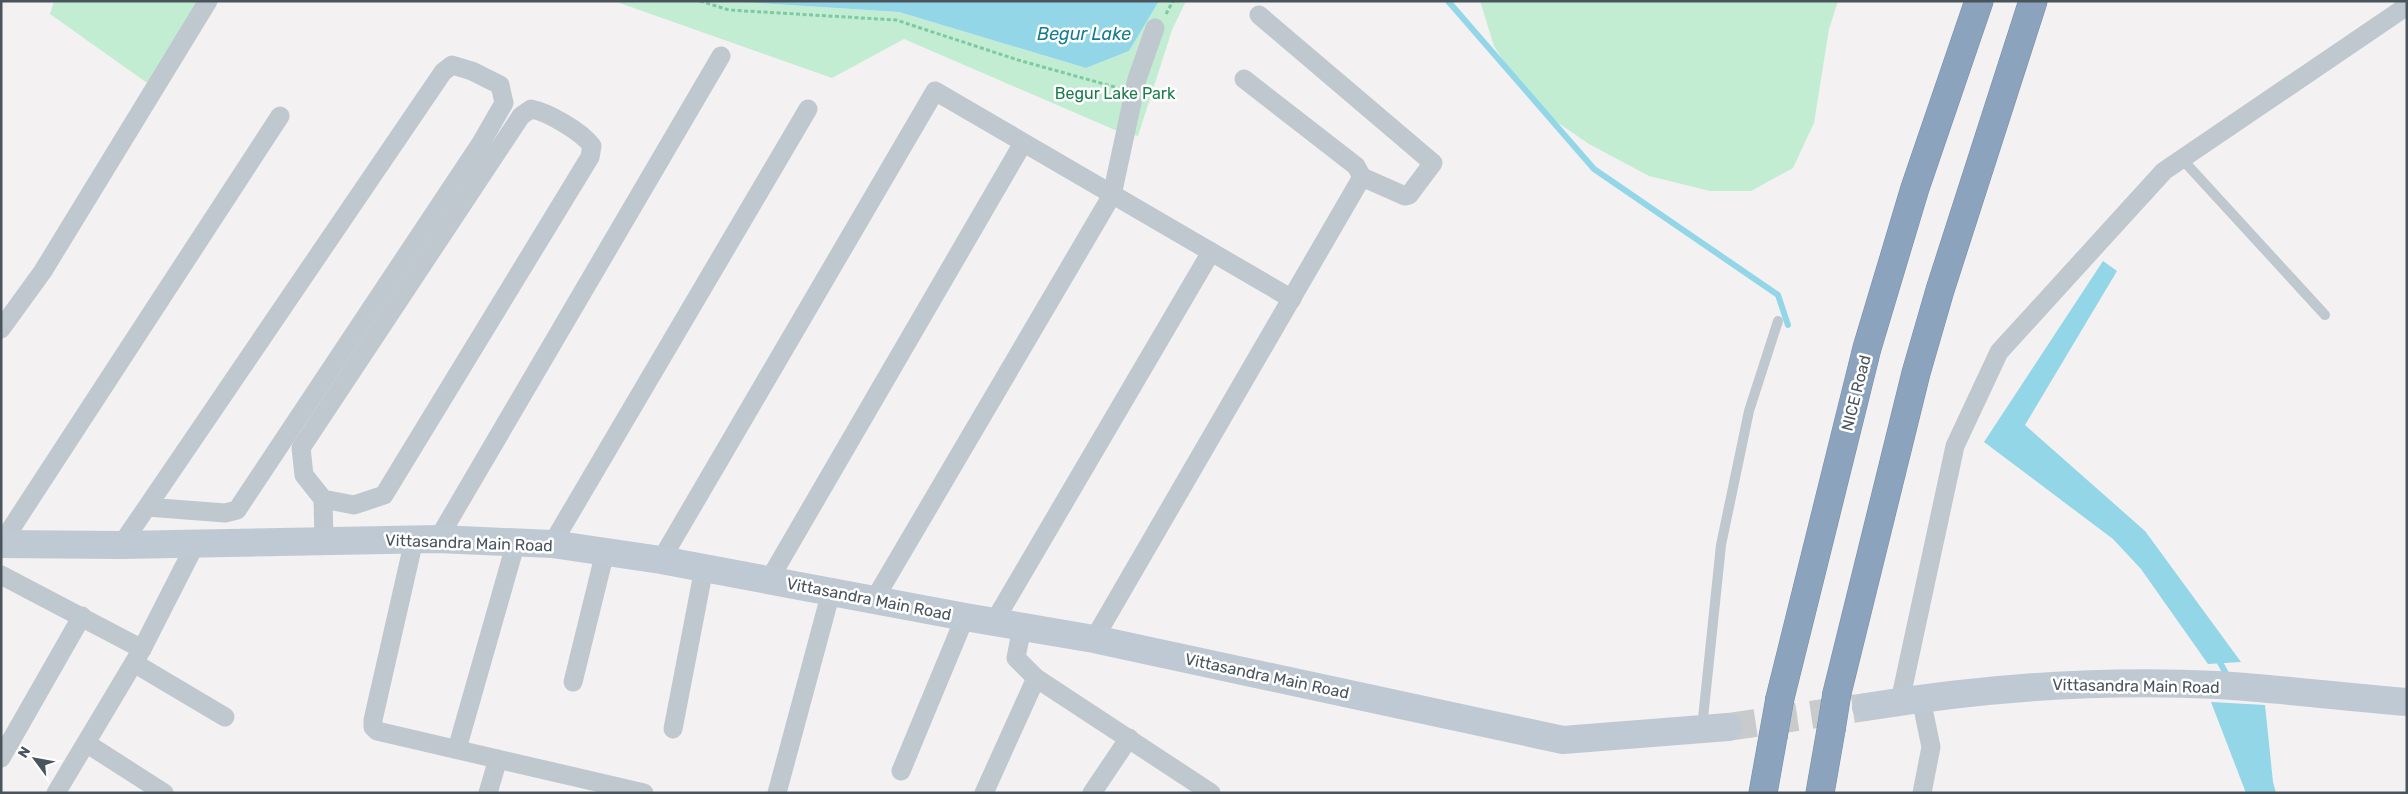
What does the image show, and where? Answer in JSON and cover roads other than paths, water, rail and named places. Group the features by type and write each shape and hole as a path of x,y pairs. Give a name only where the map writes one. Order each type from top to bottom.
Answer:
{"highway":[{"name":"NICE Road","path":"1763,793 1780,698 1867,348 1915,188 1978,1"},
{"path":"1820,793 1837,694 1916,373 1940,290 2033,1"}],"street":[{"path":"1,329 43,271 208,1"},
{"path":"1922,793 1931,747 1910,700 1955,446 1999,352 2164,171 2407,6"},
{"path":"1244,79 1356,166 1362,177 1405,196 1409,195 1433,163 1259,15"},
{"path":"874,600 1112,195 1137,79 1160,22"},
{"path":"644,793 377,731 373,727 373,720 426,539 721,56"},
{"path":"121,545 443,72 452,65 472,71 500,85 504,102 481,142 237,510 225,513 147,507"},
{"path":"661,560 935,91 1292,299"},
{"path":"323,498 354,505 384,495 590,157 592,146 586,138 541,111 531,109 521,116 301,448 304,475 323,498 324,541"},
{"path":"552,544 808,109"},
{"path":"1,544 280,116"},
{"path":"769,580 1023,143"},
{"path":"1094,639 1362,177"},
{"path":"994,622 1211,252"},
{"name":"Vittasandra Main Road","path":"1,544 121,545 426,539 552,544 661,560 965,617 1094,639 1563,740 1715,728"},
{"path":"457,749 516,542"},
{"path":"56,793 138,656 196,543"},
{"path":"573,682 605,552"},
{"path":"673,729 704,568"},
{"path":"1,575 82,616 224,717"},
{"path":"777,793 832,592"},
{"path":"1,758 82,616"},
{"path":"901,771 965,617"},
{"path":"1022,627 1016,658 1036,678 1211,793"},
{"path":"984,793 1036,678"},
{"name":"Vittasandra Main Road","path":"1866,707 2046,684 2218,685 2407,702"},
{"path":"1092,793 1129,738"},
{"path":"86,743 164,793"},
{"path":"488,793 498,759"}],"lane":[{"path":"2181,158 2325,315"},
{"path":"1715,728 1721,545 1749,411 1778,321"}],"water":[{"name":"Begur Lake","path":"728,1 1159,1 1129,51 1086,68 899,12"},
{"path":"2103,261 2117,271 2025,425 2145,531 2241,662 2208,664 2141,569 2113,539 1984,442"},
{"path":"2211,702 2265,705 2273,782 2276,793 2246,793"}],"waterway":[{"path":"1448,1 1594,169 1778,295 1788,325"},
{"path":"2217,657 2229,679"}],"tunnel":[{"path":"1728,727 1866,707"}],"park label":[{"name":"Begur Lake Park","path":"1115,93"}]}
